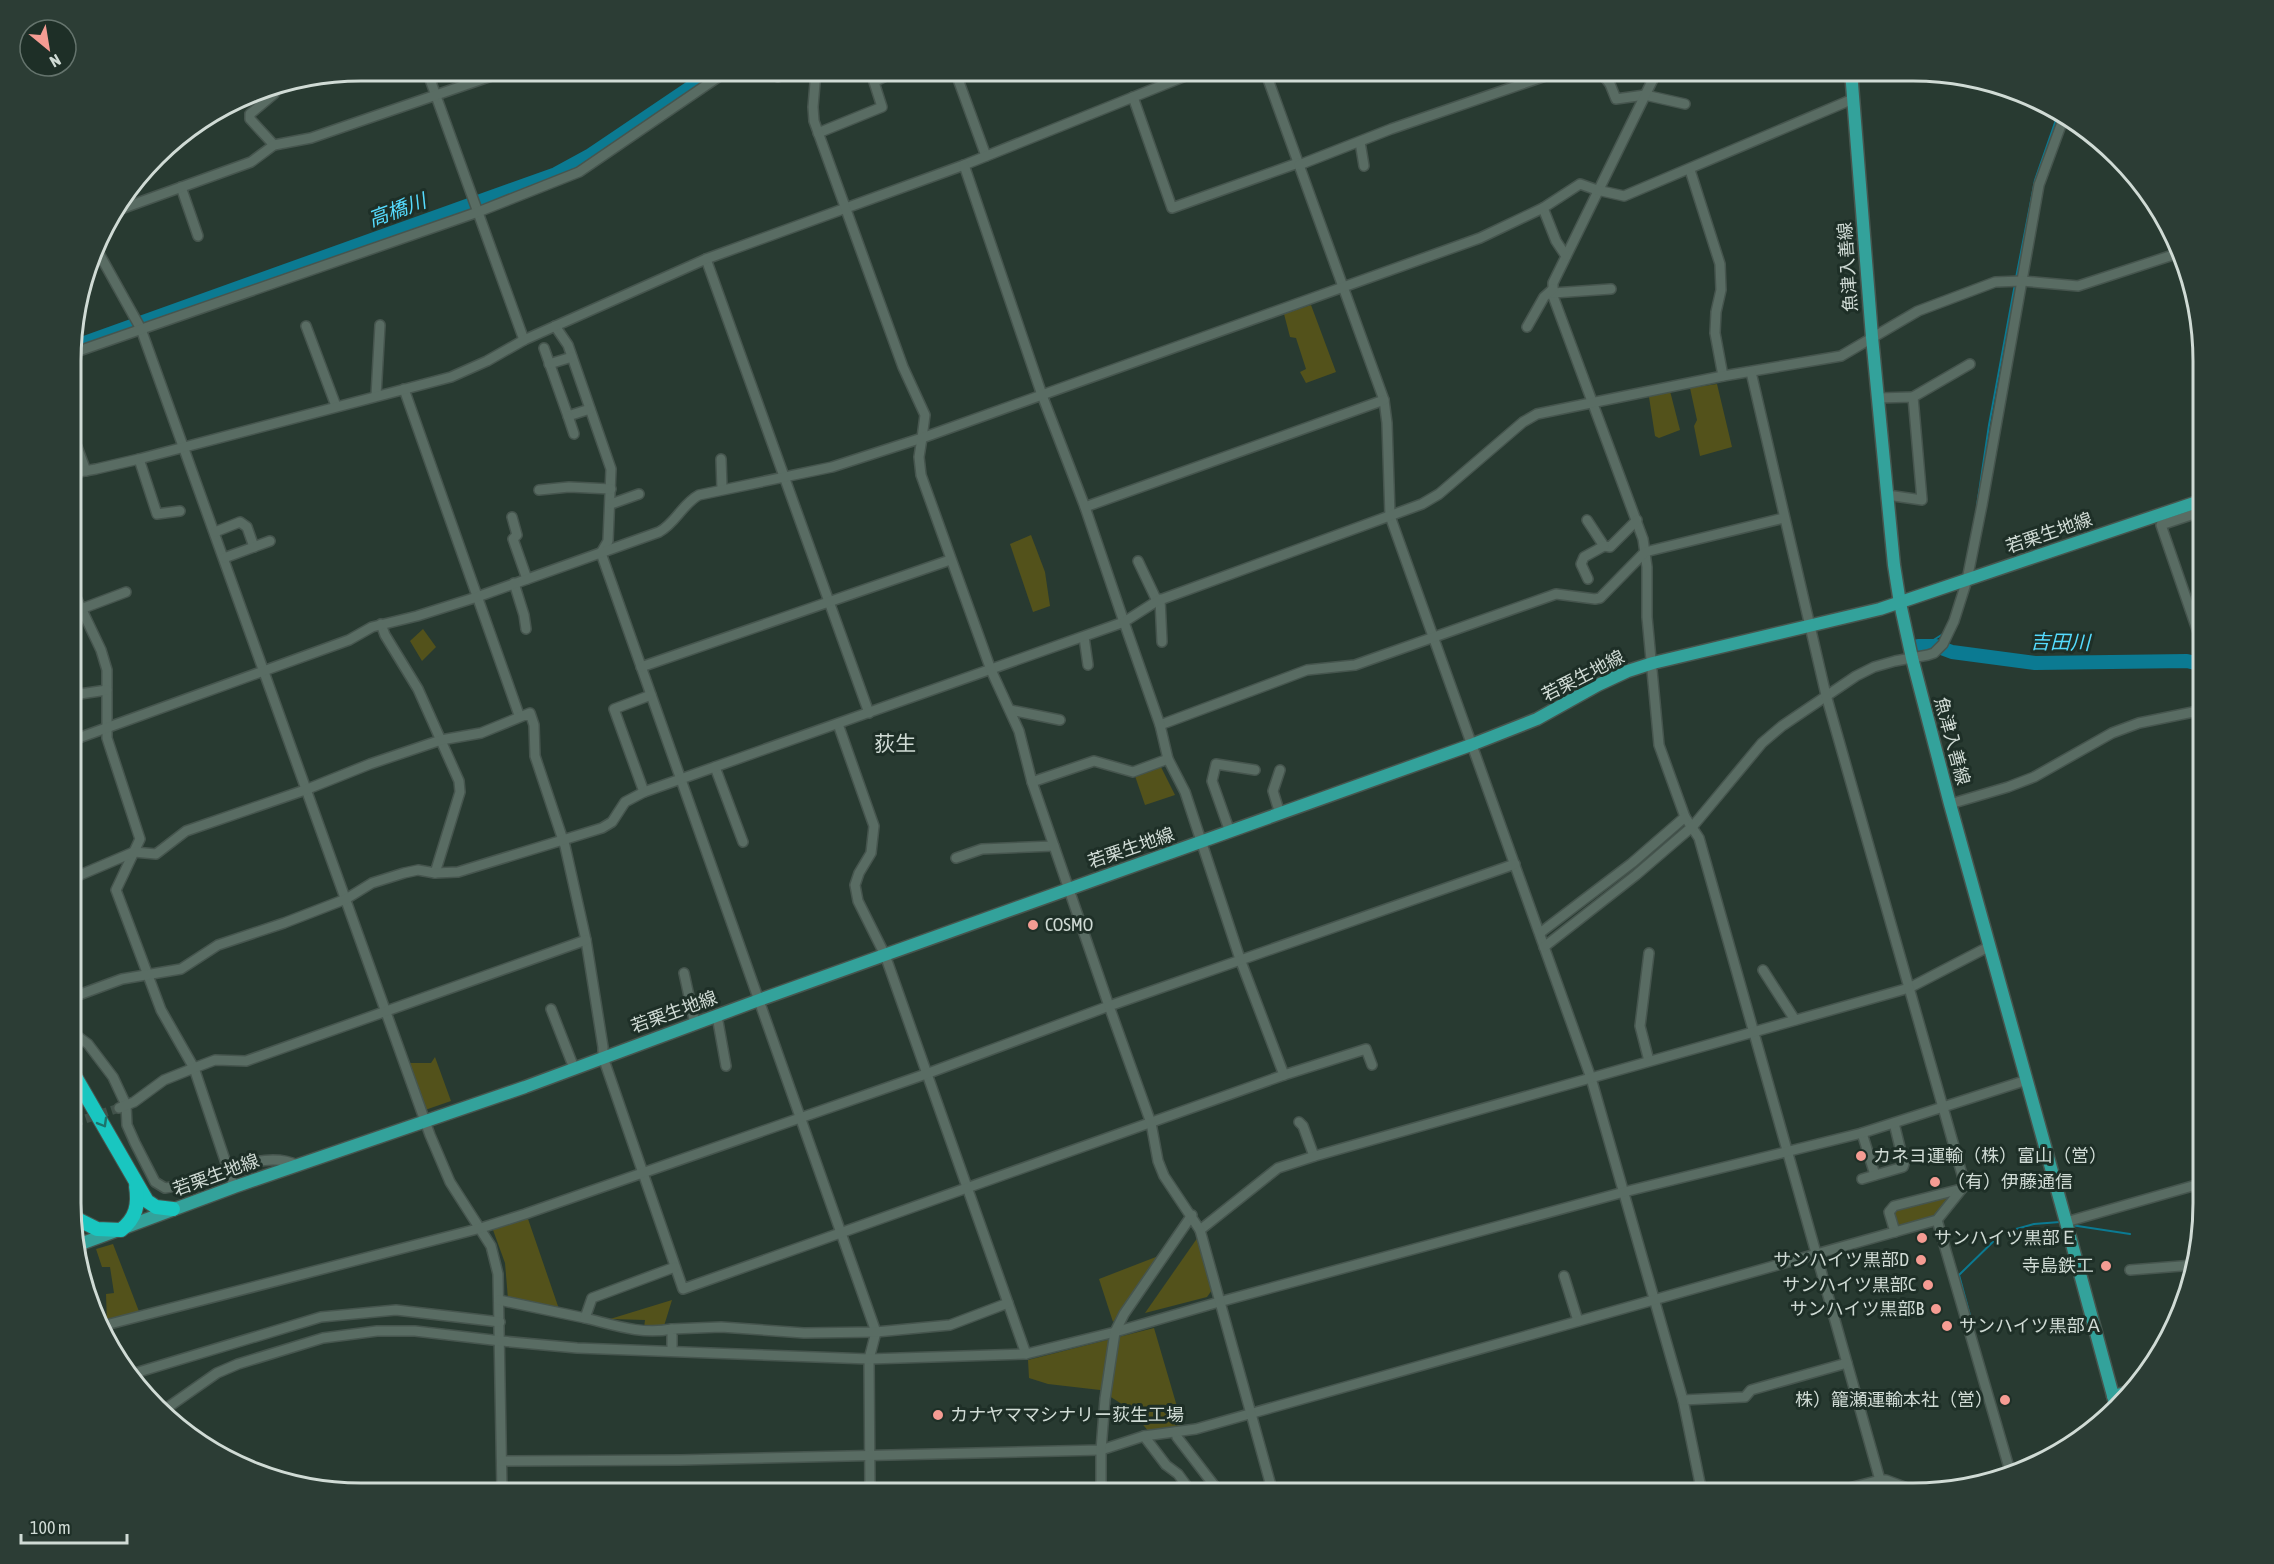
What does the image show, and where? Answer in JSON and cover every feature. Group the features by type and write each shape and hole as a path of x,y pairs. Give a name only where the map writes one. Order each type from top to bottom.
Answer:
{"highway":[{"path":"81,1087 147,1201 156,1207 173,1209"},
{"path":"82,1222 97,1229 121,1230 132,1220 137,1196 133,1175"}],"main road":[{"name":"魚津入善線","path":"1852,81 1872,337 1900,603 1950,804 2113,1398"},
{"name":"若栗生地線","path":"84,1243 234,1187 603,1058 759,1000 1471,746 1537,719 1628,671 1900,603 2193,503"}],"street":[{"path":"431,81 524,340"},
{"path":"128,206 250,162 274,145 311,138 476,81"},
{"path":"82,350 478,212 579,172 712,81"},
{"path":"815,81 814,121 903,367 925,415 919,457 921,475 950,560 992,670 1019,731 1032,782 1068,889 1151,1123 1158,1161 1164,1176 1200,1230 1270,1483"},
{"path":"818,133 882,107 874,82 876,81"},
{"path":"960,81 986,156"},
{"path":"81,471 140,459 451,377 487,361 524,340 706,259 963,165 1173,81"},
{"path":"1269,81 1384,400 1387,423 1390,516 1591,1078 1683,1400 1700,1483"},
{"path":"1133,97 1172,208 1532,81"},
{"path":"1608,81 1616,99 1645,94 1685,104"},
{"path":"1652,81 1553,283 1553,291 1637,520 1647,567 1647,617 1659,745 1685,817 1694,826 1699,838 1880,1480"},
{"path":"272,96 250,114 250,119 274,145"},
{"path":"81,737 349,640 381,624 417,616 477,597 658,532 669,526 689,501 699,495 832,467 922,438 1480,238 1542,208 1580,184 1624,196 1690,170 1853,99"},
{"path":"1544,947 1694,826 1762,743 1826,695 1874,667 1934,653 1943,644 1954,621 1967,580 2039,185 2061,124"},
{"path":"1360,142 1364,166"},
{"path":"963,165 1042,395 1085,507 1160,725 1168,759 1185,792 1240,959 1284,1075"},
{"path":"1690,170 1720,264 1722,290 1716,312 1715,333 1724,376"},
{"path":"181,187 198,236"},
{"path":"1542,208 1556,241 1566,256"},
{"path":"81,994 122,979 181,969 218,945 346,899 372,884 404,873 418,870 435,873 458,872 602,828 612,822 626,802 644,792 1084,637 1124,622 1158,600 1422,504 1439,494 1524,422 1538,414 1724,376 1841,356 1929,307 1995,282 2022,281 2078,286 2172,255"},
{"path":"101,257 141,329 425,1121 450,1182 491,1246 498,1274 502,1483"},
{"path":"706,259 869,713"},
{"path":"1527,327 1544,297 1553,291 1611,289"},
{"path":"376,396 380,325"},
{"path":"306,326 336,406"},
{"path":"555,326 568,345 611,469 608,541 601,552"},
{"path":"544,348 574,434"},
{"path":"549,364 572,357"},
{"path":"1878,398 1913,397 1970,364"},
{"path":"502,1461 692,1460 1101,1450 1144,1436 1196,1429 1937,1220 1965,1185 1826,695 1751,372"},
{"path":"404,389 519,715"},
{"path":"1887,495 1922,500 1913,397"},
{"path":"1085,507 1384,400"},
{"path":"568,416 590,409"},
{"path":"81,458 86,471"},
{"path":"140,459 157,514 180,511"},
{"path":"721,459 722,489"},
{"path":"539,490 569,487 611,489"},
{"path":"611,504 639,494"},
{"path":"2193,514 2161,525 2193,617"},
{"path":"512,517 517,535 513,539 527,579"},
{"path":"1160,725 1307,670 1355,665 1556,594 1600,598 1645,552 1784,518"},
{"path":"1587,520 1604,546"},
{"path":"1588,579 1581,564 1584,557 1604,546 1610,547 1637,520"},
{"path":"215,532 240,522 247,527 254,547"},
{"path":"224,558 270,541"},
{"path":"601,552 876,1332 869,1359 870,1483"},
{"path":"641,667 950,560"},
{"path":"1138,561 1158,600 1162,642"},
{"path":"514,583 526,628"},
{"path":"126,592 81,609 101,650 107,670 106,738 140,839 116,890 160,1010 194,1068 234,1187"},
{"path":"381,624 385,635 418,689 459,781 460,792 435,873"},
{"path":"1084,637 1088,665"},
{"path":"81,694 107,690"},
{"path":"644,792 614,709 651,694"},
{"path":"1010,710 1060,720"},
{"path":"1950,804 2034,777 2112,733 2139,723 2193,712"},
{"path":"81,875 134,852 156,854 186,831 305,790 370,764 441,740 481,732 519,715 530,713 535,756 563,839 586,940 603,1058 683,1289 1284,1075 1366,1049 1372,1065"},
{"path":"838,724 874,826 871,853 855,885 858,901 885,955 1026,1354"},
{"path":"1032,782 1094,761 1133,772 1168,759"},
{"path":"1230,832 1212,782 1216,764 1255,770"},
{"path":"715,767 743,842"},
{"path":"1280,770 1273,791 1280,814"},
{"path":"1540,933 1632,863 1685,817"},
{"path":"956,858 981,849 1054,846"},
{"path":"109,1324 481,1228 643,1174 926,1074 1240,959 1515,864"},
{"path":"122,1106 134,1102 164,1080 215,1060 246,1061 586,940"},
{"path":"1200,1230 1278,1168 1909,988 1990,946"},
{"path":"1649,952 1640,1026 1649,1061"},
{"path":"1763,970 1796,1020"},
{"path":"684,973 695,1024"},
{"path":"551,1009 574,1068"},
{"path":"717,1016 726,1066"},
{"path":"81,1038 88,1044 113,1077 127,1125 155,1182 165,1188 175,1187 255,1162 287,1160 297,1165"},
{"path":"169,1406 217,1373 238,1364 323,1338 369,1332 415,1331 577,1348 869,1359 1026,1354 1115,1332 1624,1192 1862,1133 2027,1080"},
{"path":"1299,1122 1304,1126 1314,1156"},
{"path":"1862,1179 1903,1167 1894,1123"},
{"path":"1862,1133 1875,1175"},
{"path":"2066,1222 2193,1186"},
{"path":"1895,1232 1889,1212 1894,1206 1961,1189"},
{"path":"1101,1483 1105,1399 1115,1332 1124,1314 1192,1215"},
{"path":"1937,1220 2009,1466"},
{"path":"2130,1270 2186,1266"},
{"path":"585,1318 592,1298 675,1267"},
{"path":"1564,1275 1578,1321"},
{"path":"499,1300 636,1331 656,1332 721,1327 804,1333 876,1332 950,1324 1008,1304"},
{"path":"138,1372 321,1317 396,1310 500,1322"},
{"path":"672,1329 672,1351"},
{"path":"1683,1400 1745,1397 1751,1390 1847,1364"},
{"path":"1176,1432 1177,1437 1212,1483"},
{"path":"1144,1436 1166,1465 1178,1474 1185,1483"},
{"path":"1868,1483 1886,1480 1894,1483"}],"shaded area":[{"path":"1311,305 1336,372 1306,383 1300,372 1306,369 1296,338 1290,337 1284,314"},
{"path":"1717,384 1732,447 1700,456 1694,426 1697,420 1690,388"},
{"path":"1670,391 1680,430 1659,438 1655,436 1649,397"},
{"path":"1031,535 1045,572 1050,606 1033,612 1010,544"},
{"path":"423,629 436,647 422,661 410,641"},
{"path":"1161,767 1175,795 1145,805 1135,776"},
{"path":"435,1057 451,1101 425,1110 408,1063 431,1063"},
{"path":"1951,1195 1952,1197 1937,1216 1898,1226 1894,1214 1898,1209"},
{"path":"527,1216 559,1309 508,1299 505,1263 493,1230"},
{"path":"1198,1237 1212,1290 1207,1297 1145,1313"},
{"path":"113,1244 140,1314 108,1323 106,1294 114,1293 110,1267 102,1267 96,1249"},
{"path":"1161,1255 1113,1322 1099,1279"},
{"path":"672,1300 664,1326 644,1328 645,1320 610,1319"},
{"path":"1154,1328 1183,1427 1149,1432 1131,1410 1100,1390 1048,1384 1029,1378 1028,1360"}],"waterway":[{"name":"高橋川","path":"82,344 556,174 589,156 700,81"},
{"path":"2016,278 2035,180 2056,121"},
{"path":"1977,506 1989,425 2015,284"},
{"path":"1924,646 1943,634 1945,630"},
{"name":"吉田川","path":"1918,646 1936,646 1952,652 2035,663 2193,662"},
{"path":"1971,1319 1959,1275 2002,1233 2034,1224 2060,1222"},
{"path":"2071,1225 2130,1234"}],"tunnel":[{"path":"81,1120 119,1108"}],"place":[{"name":"COSMO","path":"1033,925"},
{"name":"カネヨ運輸（株）富山（営）","path":"1861,1156"},
{"name":"（有）伊藤通信","path":"1935,1182"},
{"name":"サンハイツ黒部Ｅ","path":"1922,1238"},
{"name":"サンハイツ黒部D","path":"1921,1260"},
{"name":"寺島鉄工","path":"2106,1266"},
{"name":"サンハイツ黒部C","path":"1928,1285"},
{"name":"サンハイツ黒部B","path":"1936,1309"},
{"name":"サンハイツ黒部Ａ","path":"1947,1326"},
{"name":"株）籠瀬運輸本社（営）","path":"2005,1400"},
{"name":"カナヤママシナリー荻生工場","path":"938,1415"}],"district":[{"name":"荻生","path":"895,744"}]}
